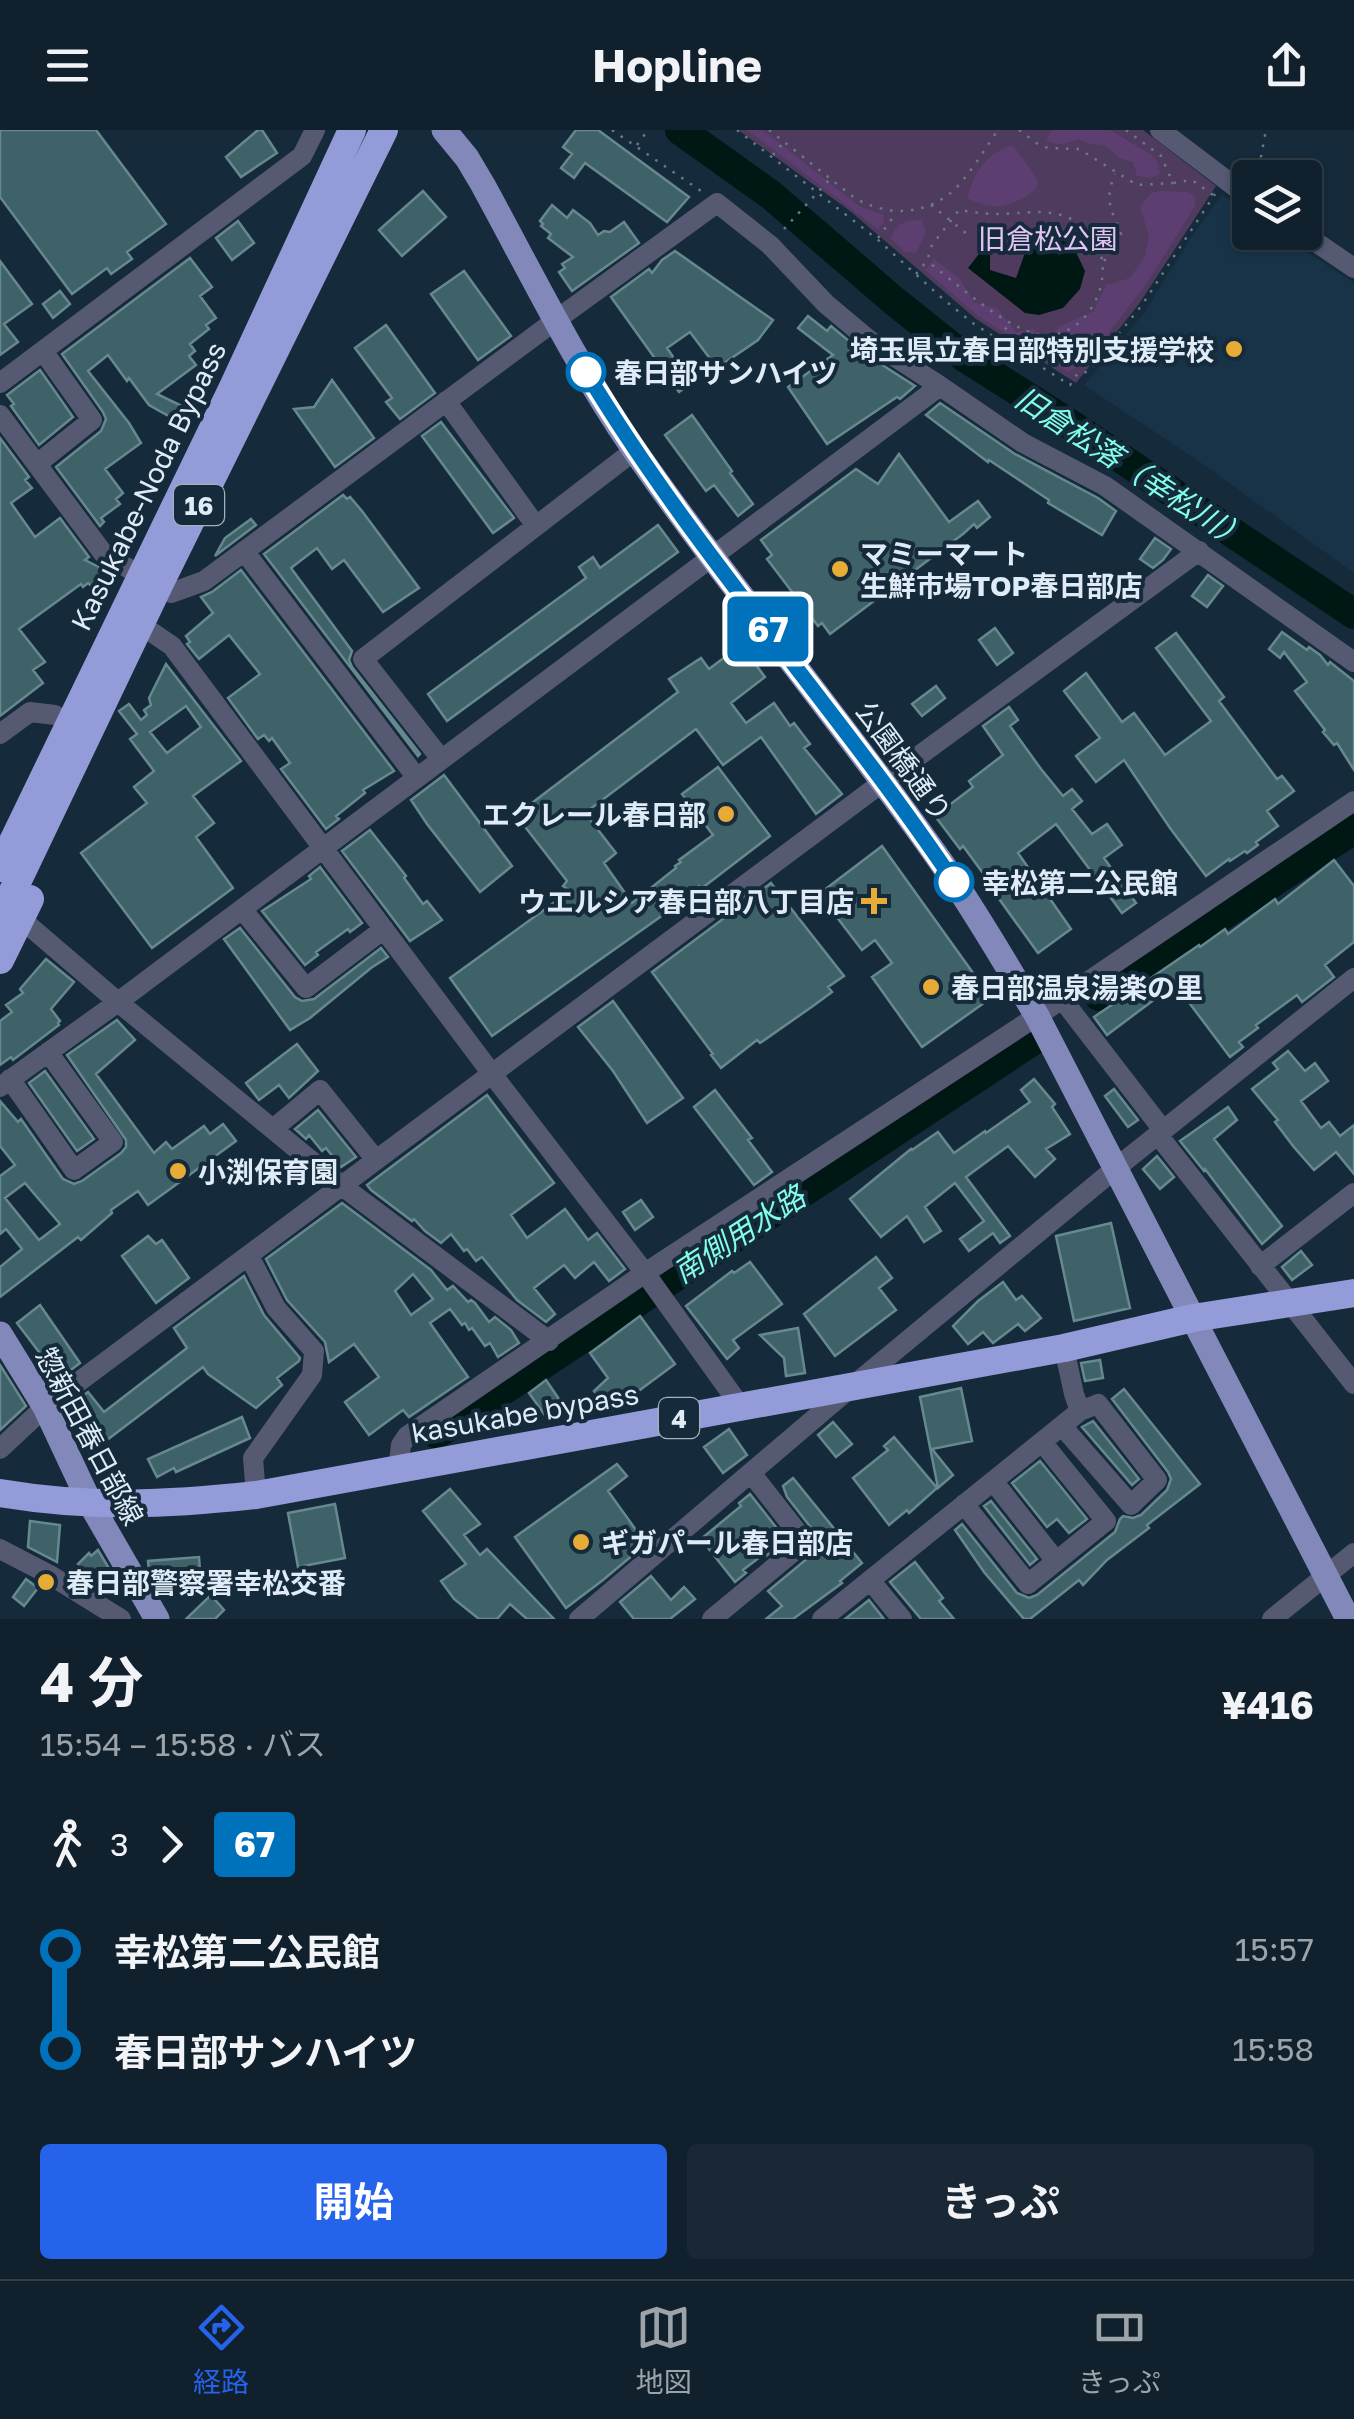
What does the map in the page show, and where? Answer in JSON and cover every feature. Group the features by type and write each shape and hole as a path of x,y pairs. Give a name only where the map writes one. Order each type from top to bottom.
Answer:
{"highway":[{"name":"Kasukabe-Noda Bypass","path":"0,868 352,130"},
{"name":"Kasukabe-Noda Bypass","path":"10,918 249,404 384,130"},
{"name":"16","path":"0,960 10,918 106,741 204,518 249,404"},
{"name":"16","path":"0,826 54,715 137,584"},
{"name":"kasukabe bypass","path":"0,1492 159,1510 205,1507 256,1494 1064,1348 1193,1318 1354,1292"}],"main road":[{"name":"公園橋通り","path":"444,130 467,158 556,320 635,450 968,902 1037,1016 1348,1619"},
{"name":"惣新田春日部線","path":"0,1334 46,1407 90,1503 157,1619"}],"street":[{"path":"0,383 302,156 315,130"},
{"path":"1160,130 1219,187 1232,192"},
{"path":"171,593 204,581 716,204 770,246 826,304 868,340 1023,443 1105,486 1354,662"},
{"path":"1322,246 1354,268"},
{"path":"37,464 92,420 43,351"},
{"path":"48,1052 114,1142 74,1170 5,1083 940,386"},
{"path":"446,401 536,526"},
{"path":"0,414 104,553 137,584"},
{"path":"441,759 363,659 635,450"},
{"path":"244,551 417,778"},
{"path":"0,1449 46,1407 376,1160 1199,552"},
{"path":"153,633 172,646 653,1284 741,1407"},
{"path":"0,734 30,712 54,715"},
{"path":"398,1470 401,1445 407,1436 549,1340 653,1284 1354,801"},
{"path":"242,909 306,988 384,929"},
{"path":"10,918 342,1186 549,1340"},
{"path":"579,1619 604,1611 751,1473 855,1384 1354,978"},
{"path":"1062,999 1260,1266 1354,1384"},
{"path":"272,1129 320,1090 376,1160"},
{"path":"1260,1266 1354,1192"},
{"path":"249,1256 276,1308 314,1351 312,1374 253,1458 256,1494"},
{"path":"1064,1348 1080,1412"},
{"path":"822,1619 1062,1426 1098,1404 1157,1480 1131,1505 1062,1426"},
{"path":"964,1504 1028,1584 1106,1521 1042,1442"},
{"path":"712,1619 804,1542 751,1473"},
{"path":"993,1482 1056,1561"},
{"path":"0,1550 50,1575 121,1619"},
{"path":"1272,1619 1354,1553"},
{"path":"870,1580 902,1619"}],"path":[{"path":"612,130 716,204"},
{"path":"636,146 648,130"},
{"path":"737,130 877,239 943,300 1070,385 1078,374 1088,372 1142,305 1219,187 1192,180 1137,185 1079,149 1048,148 1019,130"},
{"path":"769,130 856,199 896,212 930,204 952,193 998,130"},
{"path":"1126,130 1161,156 1174,183"},
{"path":"1260,160 1266,130"},
{"path":"772,156 783,143"},
{"path":"1104,262 1120,234 1108,204 1116,172"},
{"path":"779,234 830,179"},
{"path":"930,204 972,238"},
{"path":"916,274 959,210 993,214 1049,212 1065,216 1092,236 1104,262 1104,273 1096,299 1072,328 1042,335 1016,327 926,261"},
{"path":"877,239 896,212"},
{"path":"998,339 1010,323"}],"shaded area":[{"path":"747,130 763,130 859,206 884,215 883,224 878,229"},
{"path":"1052,130 1110,130 1152,155 1160,174 1151,178 1137,176 1133,162 1119,158 1106,146 1077,139 1062,144 1050,142 1046,140"},
{"path":"1013,145 1038,180 1036,189 1003,206 967,198 982,165 995,153"},
{"path":"1188,192 1195,196 1195,206 1147,283 1087,361 1068,372 978,316 925,270 934,259 959,278 974,302 998,309 1016,332 1033,329 1047,339 1060,326 1094,311 1106,285 1130,278 1145,256 1149,236 1140,207 1151,193"},
{"name":"埼玉県立春日部特別支援学校","path":"1222,195 1232,202 1232,250 1304,250 1354,283 1354,573 1197,460 1084,385 1144,313"},
{"path":"922,220 926,232 916,253 905,252 890,238 903,223"},
{"path":"1047,234 1072,244 1085,271 1080,289 1063,308 1039,315 1025,313 968,268 982,250 990,255 990,270 1016,278 1026,250 1015,245"}],"green space":[{"name":"旧倉松公園","path":"738,130 1143,130 1216,186 1139,304 1076,383 976,319 850,211"}],"building":[{"path":"0,130 96,130 166,224 127,252 132,259 111,274 107,268 72,294 0,197"},
{"path":"262,130 277,153 241,177 226,157"},
{"path":"576,130 598,130 689,197 667,222 585,163 574,178 561,168 572,154 563,147"},
{"path":"423,191 446,217 402,256 379,230"},
{"path":"552,205 567,218 573,210 598,235 624,222 639,243 572,291 559,272 565,268 562,264 573,257 548,238 551,234 541,226 540,221"},
{"path":"238,221 254,243 232,260 216,238"},
{"path":"675,251 773,320 758,340 717,368 690,332 667,348 691,383 679,392 611,297 649,269 652,273"},
{"path":"190,258 212,287 200,296 216,318 190,344 195,351 189,356 196,365 157,394 180,405 174,419 149,405 108,355 88,371 141,443 105,469 123,493 116,499 120,504 101,518 104,522 100,526 56,467 101,431 106,419 62,354"},
{"path":"0,261 32,304 4,324 18,342 0,355"},
{"path":"464,271 511,336 478,360 431,294"},
{"path":"60,291 70,304 53,318 43,304"},
{"path":"808,316 827,331 831,326 862,352 915,386 827,444 788,387 833,355 798,328"},
{"path":"386,325 435,393 400,419 386,402 392,398 355,348"},
{"path":"40,370 73,417 39,445 7,395"},
{"path":"332,380 374,438 335,467 294,409 314,407"},
{"path":"940,403 1015,454 1116,511 1102,535 1048,503 1049,500 988,462 926,415"},
{"path":"692,415 753,504 738,516 714,485 706,491 665,435"},
{"path":"441,422 514,518 493,533 422,436"},
{"path":"0,438 29,477 25,480 32,488 11,503 35,537 60,518 89,557 85,560 103,569 95,589 88,583 83,587 81,584 19,629 45,662 33,670 43,683 0,716"},
{"path":"899,454 949,522 978,501 990,517 977,528 974,524 830,634 822,623 818,626 767,559 772,555 761,540 856,469 878,484"},
{"path":"343,495 362,511 419,588 383,612 344,560 332,569 317,548 291,568 352,651 352,667 418,756 264,554"},
{"path":"251,519 256,525 215,556 225,538"},
{"path":"658,525 678,552 447,721 428,694 586,578 579,567 593,557 600,568"},
{"path":"1155,538 1171,549 1153,568 1140,559"},
{"path":"241,570 394,771 363,790 365,793 326,829 281,769 290,763 272,738 269,741 264,735 258,739 228,698 260,674 229,635 199,659 187,644 190,642 186,636 213,613 201,597"},
{"path":"1208,575 1223,586 1207,607 1192,596"},
{"path":"995,628 1013,653 997,665 979,640"},
{"path":"1282,632 1354,681 1354,770 1295,691 1307,682 1284,652 1280,658 1269,649"},
{"path":"1176,633 1224,697 1219,701 1277,779 1282,776 1294,791 1267,811 1278,826 1247,853 1229,859 1206,876 1124,760 1096,782 1076,756 1100,738 1064,691 1086,673 1122,722 1134,713 1165,755 1211,721 1156,648"},
{"path":"741,645 765,677 731,703 746,723 774,703 790,726 794,723 810,744 804,748 842,794 816,814 761,737 723,765 696,729 585,813 616,853 604,863 632,903 676,868 679,860 713,835 682,794 718,767 770,836 492,1036 450,978 570,891 563,886 567,881 516,815 678,692 669,679 701,658 709,669"},
{"path":"166,664 241,761 193,796 214,823 196,837 233,888 152,948 81,853 147,803 134,787 154,771 130,739 137,734 119,711 129,704 141,720 147,715 144,710 151,705 149,698","holes":["186,706 201,727 167,753 150,732"]},
{"path":"936,686 945,698 922,716 912,704"},
{"path":"1009,707 1018,720 1010,726 1041,769 1063,796 1072,789 1082,801 1072,809 1092,834 1107,824 1122,845 1104,858 1136,903 1122,913 1056,824 1018,853 1071,929 1038,953 963,846 960,849 935,816 973,787 969,781 1003,755 983,726"},
{"path":"444,775 512,866 480,892 411,800"},
{"path":"370,830 423,904 427,901 442,920 410,941 342,851"},
{"path":"882,846 991,998 922,1047 872,977 892,963 875,940 862,950 819,894"},
{"path":"1334,860 1354,886 1354,942 1325,965 1334,977 1302,1002 1297,995 1256,1025 1258,1028 1239,1042 1243,1047 1230,1057 1175,984 1107,1035 1094,1017 1225,929 1228,934 1275,899 1278,904"},
{"path":"320,867 362,923 316,952 318,955 305,965 262,911 311,879 309,876"},
{"path":"771,883 844,976 828,987 832,992 721,1068 652,972"},
{"path":"240,928 302,1001 314,999 381,948 388,957 290,1030 224,939"},
{"path":"46,959 74,982 51,1009 59,1025 13,1060 11,1057 0,1065 0,1021 12,1012 6,1005 23,993 20,989"},
{"path":"613,1001 683,1098 647,1123 578,1027"},
{"path":"117,1020 135,1040 96,1074 154,1153 166,1142 172,1149 204,1126 210,1134 223,1124 236,1141 148,1205 138,1191 111,1210 81,1240 78,1237 0,1297 0,1267 22,1249 6,1229 0,1234 0,1176 15,1165 0,1146 0,1101 18,1122 21,1119 63,1179 74,1184 126,1147 126,1140 67,1055","holes":["25,1183 60,1224 39,1240 5,1198"]},
{"path":"297,1044 318,1071 289,1098 279,1085 259,1100 246,1083"},
{"path":"1288,1051 1305,1071 1315,1063 1328,1081 1301,1101 1321,1128 1329,1122 1340,1136 1354,1125 1354,1174 1336,1152 1314,1170 1252,1089 1278,1069 1273,1063"},
{"path":"45,1071 94,1139 77,1151 29,1083"},
{"path":"1034,1079 1055,1104 1052,1107 1070,1134 1046,1149 1055,1159 1035,1177 1008,1146 966,1177 1010,1236 1000,1243 993,1233 969,1251 960,1239 984,1221 955,1183 925,1207 941,1231 924,1242 907,1216 881,1237 850,1199 938,1132 954,1153 986,1133 1030,1102 1021,1090"},
{"path":"1114,1089 1138,1120 1128,1127 1105,1096"},
{"path":"715,1090 772,1172 754,1185 694,1107"},
{"path":"487,1095 554,1183 511,1215 527,1238 565,1209 588,1240 597,1233 625,1269 609,1281 594,1262 575,1278 564,1265 534,1288 555,1314 546,1322 517,1300 482,1257 476,1261 451,1234 441,1243 367,1185"},
{"path":"1228,1107 1237,1120 1214,1139 1282,1226 1262,1244 1180,1141"},
{"path":"318,1110 356,1157 341,1167 326,1148 322,1151 309,1135 306,1139 295,1129"},
{"path":"1157,1156 1174,1177 1160,1189 1143,1169"},
{"path":"641,1200 653,1217 635,1230 623,1212"},
{"path":"342,1203 431,1270 447,1290 453,1286 468,1302 475,1303 489,1322 495,1317 519,1343 498,1357 490,1343 485,1346 450,1309 430,1323 468,1377 409,1417 403,1410 369,1435 345,1402 379,1377 354,1344 329,1362 325,1342 287,1300 266,1259","holes":["413,1274 433,1299 411,1315 395,1291"]},
{"path":"1111,1223 1130,1308 1074,1321 1056,1236"},
{"path":"148,1236 156,1244 162,1240 189,1278 156,1303 122,1256"},
{"path":"1301,1251 1312,1265 1292,1280 1282,1267"},
{"path":"876,1257 892,1278 879,1288 896,1310 835,1356 804,1314"},
{"path":"750,1262 782,1304 733,1340 739,1348 727,1359 686,1306"},
{"path":"244,1276 264,1315 300,1358 277,1378 282,1385 256,1408 203,1367 90,1453 76,1434 81,1430 65,1409 88,1392 104,1412 187,1348 174,1328"},
{"path":"1003,1282 1016,1300 1022,1296 1041,1318 1025,1331 1018,1324 993,1343 983,1332 968,1344 953,1326"},
{"path":"40,1305 80,1363 67,1373 60,1361 51,1368 17,1323"},
{"path":"640,1316 675,1364 612,1410 594,1391 608,1378 590,1353"},
{"path":"798,1328 805,1373 786,1376 784,1358 760,1335"},
{"path":"1100,1360 1103,1378 1085,1381 1081,1363"},
{"path":"0,1365 26,1406 0,1430"},
{"path":"546,1380 561,1402 544,1414 529,1393"},
{"path":"961,1388 972,1441 932,1449 953,1475 938,1488 920,1397"},
{"path":"1124,1389 1200,1484 1147,1525 1149,1528 1107,1560 1083,1585 1079,1580 1030,1619 1024,1619 955,1530 962,1524 1017,1593 1029,1598 1115,1532 1123,1516 1141,1515 1167,1490 1171,1479 1112,1399"},
{"path":"242,1417 250,1438 157,1477 148,1459"},
{"path":"1093,1421 1139,1479 1132,1485 1082,1427"},
{"path":"833,1422 852,1444 836,1457 818,1435"},
{"path":"729,1429 747,1455 723,1473 704,1447"},
{"path":"894,1437 937,1488 889,1525 853,1478 888,1450 884,1446"},
{"path":"1040,1461 1087,1519 1069,1533 1057,1519 1047,1527 1012,1483"},
{"path":"617,1464 627,1476 608,1491 646,1544 566,1608 515,1537"},
{"path":"793,1478 862,1563 793,1619 766,1619 782,1606 768,1591 818,1546 816,1534 787,1497 783,1486"},
{"path":"450,1489 480,1524 464,1535 480,1555 487,1549 554,1619 527,1619 510,1604 497,1619 479,1619 454,1599 441,1581 466,1564 423,1511"},
{"path":"750,1494 786,1540 743,1570 746,1573 735,1582 701,1539"},
{"path":"991,1501 1037,1559 1030,1565 984,1506"},
{"path":"335,1504 345,1558 298,1567 288,1513"},
{"path":"30,1521 60,1525 57,1562 28,1547"},
{"path":"98,1550 110,1570 96,1583 78,1564"},
{"path":"199,1557 201,1584 157,1587 149,1573 148,1561"},
{"path":"915,1562 954,1619 921,1619 890,1582"},
{"path":"651,1576 671,1600 684,1587 695,1599 670,1619 634,1619 620,1602"},
{"path":"26,1579 38,1588 24,1606 13,1597"},
{"path":"211,1595 224,1610 215,1619 186,1619"},
{"path":"869,1600 884,1619 845,1619"}],"waterway":[{"name":"旧倉松落（幸松川）","path":"680,130 771,195 963,356 1354,614"},
{"name":"南側用水路","path":"1099,996 1354,829"},
{"name":"南側用水路","path":"437,1434 1041,1035"}],"bus line":[{"name":"67","path":"586,372 635,450 954,882"}],"place":[{"name":"埼玉県立春日部特別支援学校","path":"1234,349"},
{"name":"春日部サンハイツ","path":"586,372"},
{"name":"マミーマート 生鮮市場TOP春日部店","path":"840,569"},
{"name":"エクレール春日部","path":"726,814"},
{"name":"幸松第二公民館","path":"954,882"},
{"name":"ウエルシア春日部八丁目店","path":"874,901"},
{"name":"春日部温泉湯楽の里","path":"931,987"},
{"name":"小渕保育園","path":"178,1171"},
{"name":"ギガパール春日部店","path":"581,1542"},
{"name":"春日部警察署幸松交番","path":"46,1582"}]}
